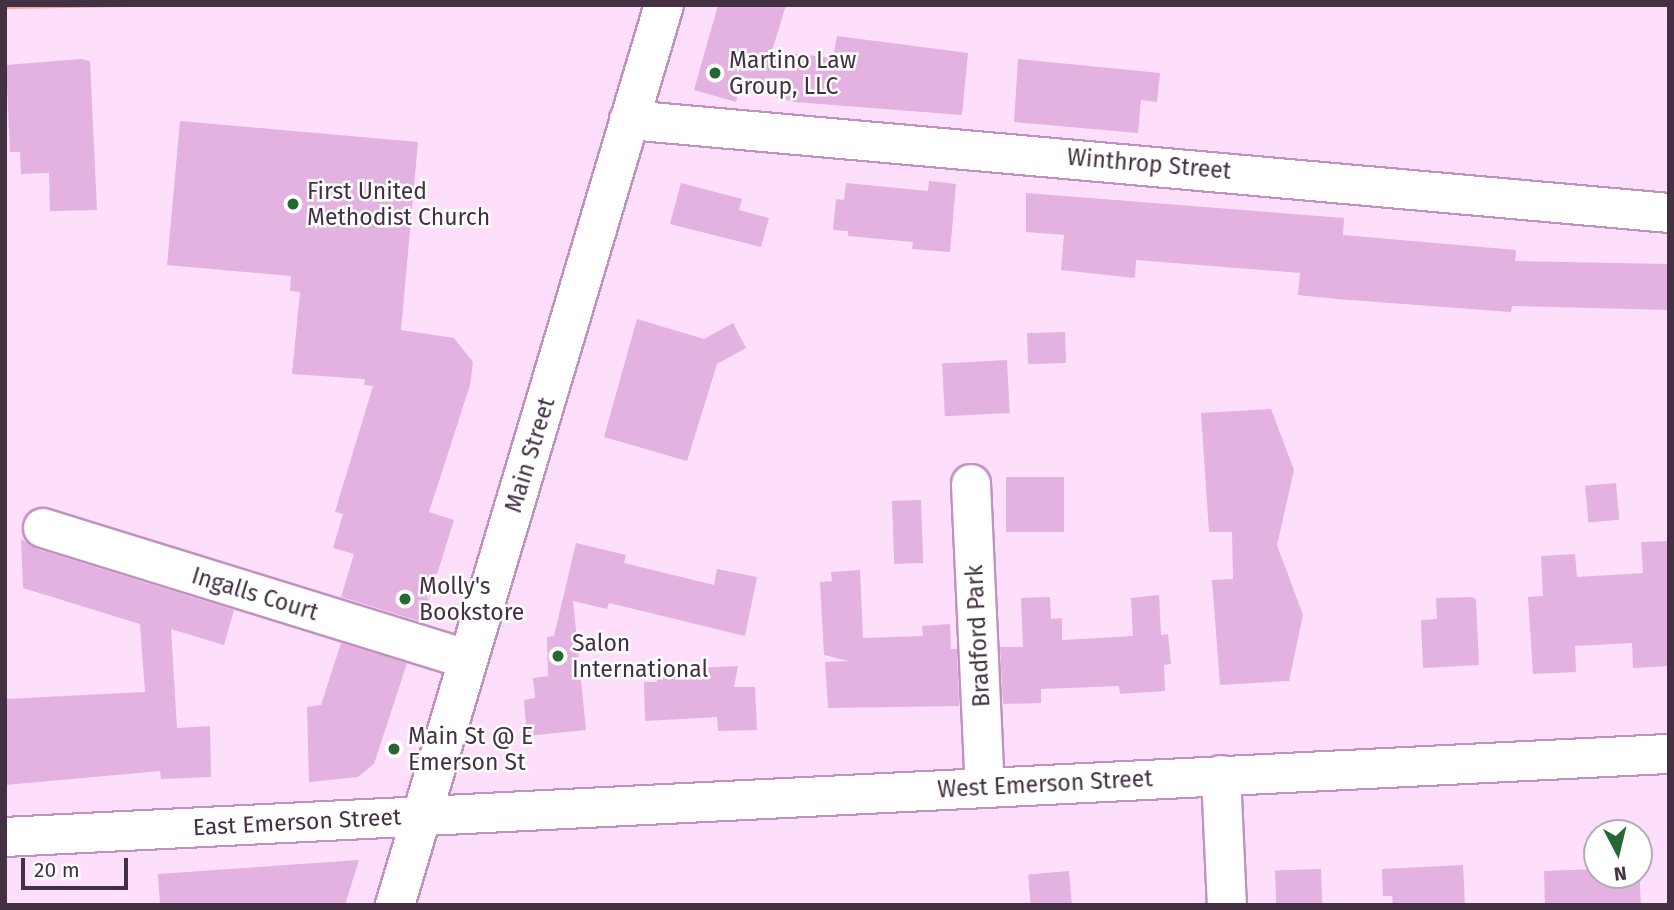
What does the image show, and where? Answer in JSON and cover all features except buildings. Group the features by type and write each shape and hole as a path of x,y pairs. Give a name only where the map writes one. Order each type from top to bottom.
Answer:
{"street":[{"name":"Main Street","path":"395,905 664,5"},
{"name":"Winthrop Street","path":"629,120 1669,213"},
{"name":"Bradford Park","path":"971,484 985,787"},
{"name":"Ingalls Court","path":"43,528 467,659"},
{"name":"West Emerson Street","path":"421,814 1669,754"},
{"path":"1221,775 1227,905"},
{"name":"East Emerson Street","path":"5,837 421,814"}],"shaded area":[{"path":"5,5 128,5 128,7 5,9"}],"place":[{"name":"Martino Law Group, LLC","path":"715,73"},
{"name":"First United Methodist Church","path":"293,204"},
{"name":"Molly's Bookstore","path":"405,599"},
{"name":"Salon International","path":"558,656"},
{"name":"Main St @ E Emerson St","path":"394,749"}]}
